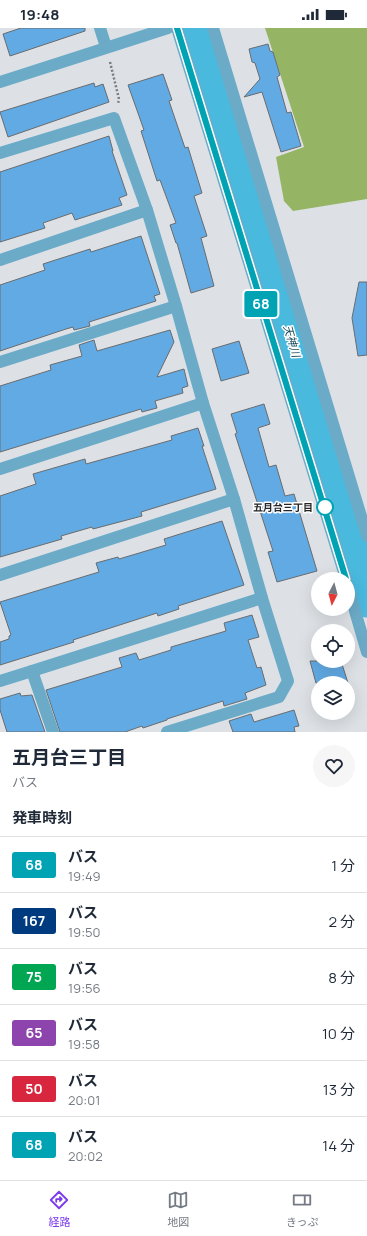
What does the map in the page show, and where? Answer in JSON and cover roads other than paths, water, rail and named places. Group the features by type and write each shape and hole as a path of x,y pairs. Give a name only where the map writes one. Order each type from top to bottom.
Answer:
{"street":[{"path":"100,28 106,47"},
{"path":"0,82 168,28"},
{"path":"177,28 344,572"},
{"path":"213,28 367,536"},
{"path":"0,153 114,118 147,210 288,681 280,698 167,732"},
{"path":"0,260 147,210"},
{"path":"0,362 176,306"},
{"path":"0,468 204,403"},
{"path":"0,575 234,499"},
{"path":"0,681 262,598"},
{"path":"355,611 367,652"},
{"path":"32,671 53,732"}],"waterway":[{"name":"天神川","path":"198,37 263,248 367,600"}],"place":[{"name":"五月台三丁目","path":"325,507"}]}
